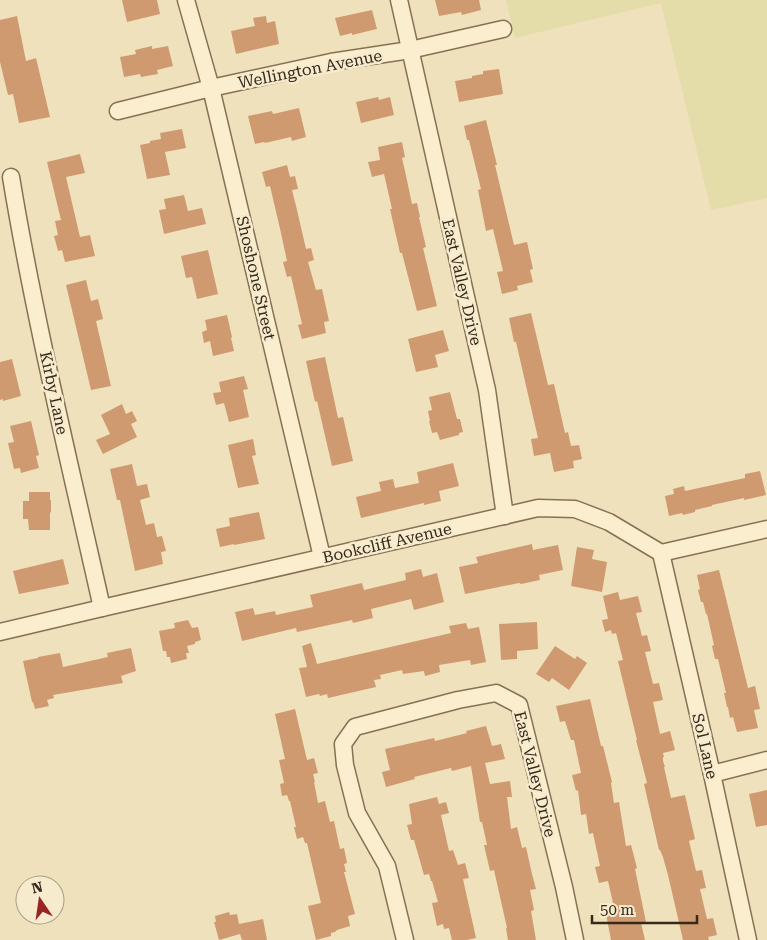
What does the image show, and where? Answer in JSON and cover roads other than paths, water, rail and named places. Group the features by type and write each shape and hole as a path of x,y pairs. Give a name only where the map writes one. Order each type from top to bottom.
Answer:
{"street":[{"name":"Shoshone Street","path":"186,0 211,88 322,558"},
{"name":"East Valley Drive","path":"399,0 487,390 505,516"},
{"name":"Wellington Avenue","path":"118,111 211,88 331,62 410,50 503,29"},
{"name":"Kirby Lane","path":"11,177 53,391 102,608"},
{"name":"Bookcliff Avenue","path":"0,632 538,508 575,509 609,522 661,553"},
{"path":"661,553 767,529"},
{"name":"Sol Lane","path":"661,553 748,940"},
{"name":"East Valley Drive","path":"405,940 387,866 358,813 345,765 343,744 355,727 458,700 496,693 519,705 564,887 575,940"},
{"path":"712,774 767,760"}]}
